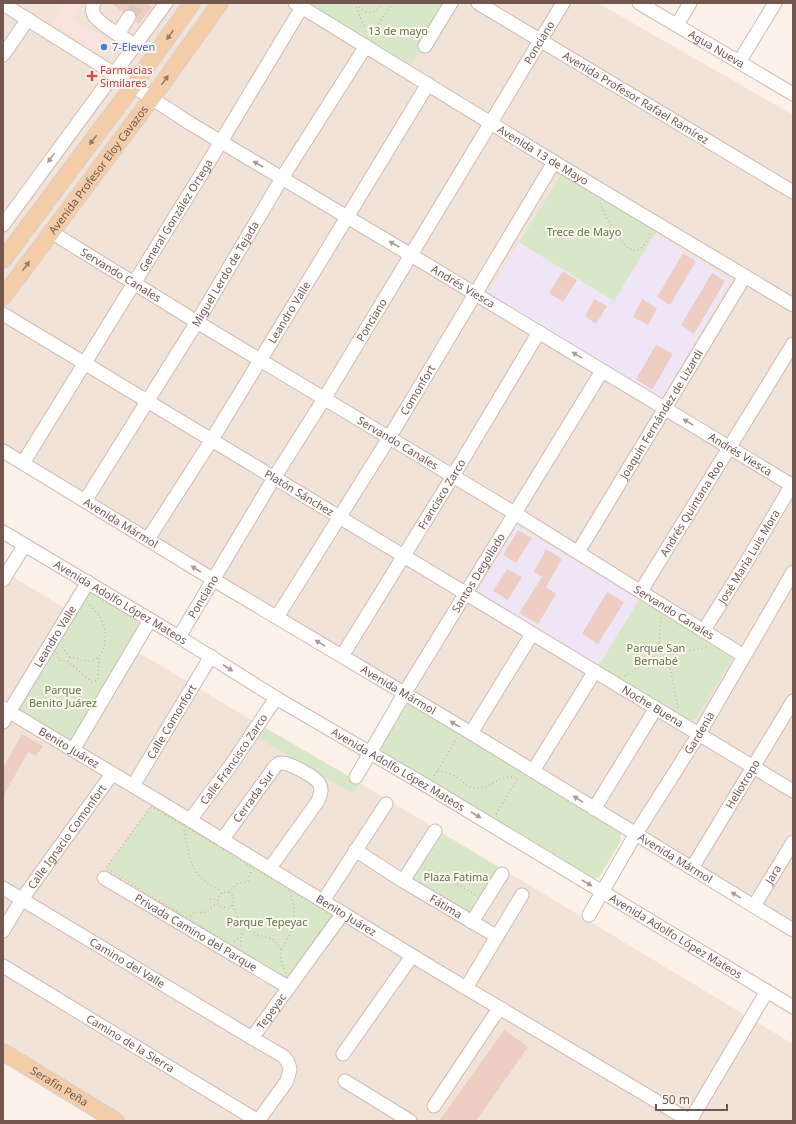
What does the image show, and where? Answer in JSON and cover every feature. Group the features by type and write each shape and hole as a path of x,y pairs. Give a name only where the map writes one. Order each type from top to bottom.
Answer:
{"main road":[{"name":"Avenida Profesor Eloy Cavazos","path":"3,260 134,86 192,3"},
{"name":"Avenida Profesor Eloy Cavazos","path":"3,297 152,98 220,3"},
{"name":"Serafín Peña","path":"3,1052 110,1120"}],"street":[{"path":"94,3 92,7 94,16 135,45"},
{"path":"20,237 3,226 113,73 166,3"},
{"path":"425,46 451,3"},
{"name":"Avenida Profesor Rafael Ramírez","path":"478,3 793,192"},
{"name":"Ponciano","path":"180,636 274,478 324,399 563,3"},
{"name":"Agua Nueva","path":"640,3 793,94"},
{"path":"677,25 690,3"},
{"path":"739,62 775,3"},
{"name":"Andrés Viesca","path":"3,4 23,12 191,124 346,217 411,254 602,371 793,485"},
{"name":"Avenida 13 de Mayo","path":"299,5 554,162 793,305"},
{"name":"General González Ortega","path":"22,463 220,141 299,5"},
{"path":"3,55 23,12"},
{"path":"118,34 130,17"},
{"name":"Miguel Lerdo de Tejada","path":"85,501 197,322 282,178 366,46"},
{"name":"Leandro Valle","path":"148,539 211,441 428,84"},
{"name":"Comonfort","path":"277,617 389,438 554,162"},
{"name":"Servando Canales","path":"51,232 197,322 516,514 744,656"},
{"name":"Joaquín Fernández de Lizardi","path":"578,552 745,276"},
{"name":"Platón Sánchez","path":"3,314 84,362 211,441 595,671"},
{"name":"Francisco Zarco","path":"342,656 453,476 539,332"},
{"name":"Andrés Quintana Roo","path":"641,591 793,344"},
{"name":"Santos Degollado","path":"356,777 404,694 516,514 602,371"},
{"name":"Avenida Mármol","path":"3,451 793,930"},
{"name":"José María Luis Mora","path":"704,630 793,485"},
{"name":"Avenida Adolfo López Mateos","path":"3,532 24,546 180,636 276,698 427,786 793,1007"},
{"path":"3,580 24,546"},
{"name":"Gardenia","path":"589,915 635,834 699,734 793,572"},
{"name":"Leandro Valle","path":"5,714 88,582"},
{"path":"73,750 150,620"},
{"path":"467,731 532,634"},
{"name":"Calle Comonfort","path":"133,786 211,656"},
{"path":"529,769 595,671"},
{"name":"Noche Buena","path":"595,671 793,791"},
{"name":"Calle Francisco Zarco","path":"186,822 231,765 276,698"},
{"name":"Heliotropo","path":"692,868 793,701"},
{"path":"594,809 656,708"},
{"name":"Benito Juárez","path":"5,714 73,750 133,786 186,822 222,840 270,868 412,956 690,1121"},
{"name":"Cerrada Sur","path":"222,840 274,768 282,762 290,764 320,784 321,790 318,801 270,868"},
{"name":"Calle Ignacio Comonfort","path":"3,931 22,899 112,774"},
{"path":"323,901 386,804"},
{"path":"403,881 435,831"},
{"name":"Jara","path":"754,906 793,842"},
{"name":"Fátima","path":"355,850 403,881 496,936"},
{"path":"472,922 502,874"},
{"name":"Privada Camino del Parque","path":"104,878 287,984"},
{"name":"Camino del Valle","path":"3,888 252,1038"},
{"path":"466,988 522,895"},
{"name":"Tepeyac","path":"258,1121 287,1082 290,1069 288,1062 283,1056 252,1038 287,984 343,913"},
{"path":"343,1054 412,956"},
{"name":"Camino de la Sierra","path":"3,966 258,1121"},
{"path":"690,1121 767,991"},
{"path":"434,1106 494,1016 501,1008"},
{"path":"345,1081 410,1121"}],"path":[{"path":"357,3 360,8 368,13 376,11 380,3"},
{"path":"357,3 363,25 370,30 374,30 393,3"},
{"path":"591,183 607,219 626,247 634,251 642,248 646,244 650,233 650,219"},
{"path":"61,645 70,657 90,661 97,658 102,652 106,638 103,622 88,603 90,599"},
{"path":"615,683 652,659 659,644 662,604"},
{"path":"659,644 678,654 725,643"},
{"path":"53,658 57,652 59,660 68,662 92,682 98,680 99,656"},
{"path":"678,654 670,668 681,723"},
{"path":"68,662 70,657"},
{"path":"652,659 670,668"},
{"path":"99,683 103,676"},
{"path":"427,786 467,731"},
{"path":"490,824 518,778 529,769"},
{"path":"438,770 448,773 472,788 488,786 506,777 518,778"},
{"path":"151,806 186,822 253,867 332,915 287,984 241,952 106,868 151,806"},
{"path":"186,822 191,864 198,875 209,885 222,892 229,892 234,896 233,904 236,914 245,927 256,934 276,940 281,949 281,962 287,975 287,984"},
{"path":"414,863 454,882 485,901"},
{"path":"229,892 236,884 248,880 253,867"},
{"path":"281,949 290,934 294,918 294,903 289,889"},
{"path":"186,918 195,912 204,913 218,901 222,892"},
{"path":"210,899 218,901"},
{"path":"218,901 219,906 225,908 229,908 233,904"},
{"path":"241,952 241,937 245,927"},
{"path":"228,944 241,937"}],"shaded area":[{"path":"3,3 598,3 793,115 793,938 635,843 3,455"},
{"path":"63,3 81,3 72,19 112,42 105,56 52,24"},
{"path":"654,234 731,280 662,398 488,294 519,242 614,301"},
{"path":"517,526 639,600 599,664 478,591"},
{"path":"3,571 248,718 360,783 793,1044 793,1121 119,1121 3,1051"}],"green space":[{"name":"13 de mayo","path":"300,3 448,3 408,70"},
{"name":"Trece de Mayo","path":"565,168 658,229 614,301 519,242"},
{"name":"Parque Benito Juárez","path":"89,589 147,623 73,750 13,711"},
{"name":"Parque San Bernabé","path":"640,598 731,652 732,660 695,720 687,721 598,667"},
{"path":"411,704 620,833 621,841 599,878 592,878 382,753 381,746 405,705"},
{"path":"264,727 360,783 353,794 258,738"},
{"name":"Parque Tepeyac","path":"151,806 332,915 287,980 106,868"},
{"name":"Plaza Fatima","path":"438,831 501,869 474,915 406,882"}],"building":[{"path":"111,3 147,3 152,7 139,24 136,22 137,17 134,11 129,9 123,12"},
{"path":"683,253 696,261 670,305 657,297"},
{"path":"563,271 577,280 563,302 549,293"},
{"path":"712,273 725,281 694,334 681,325"},
{"path":"594,299 607,306 596,324 585,316"},
{"path":"642,299 657,308 648,325 633,317"},
{"path":"656,345 673,354 652,390 636,379"},
{"path":"518,530 532,538 516,563 503,555"},
{"path":"546,549 562,559 546,587 556,594 538,624 519,613 542,577 534,572"},
{"path":"507,569 522,577 508,600 493,591"},
{"path":"607,592 624,602 598,644 582,634"},
{"path":"22,734 43,746 36,756 28,752 3,797 3,768"},
{"path":"504,1030 528,1047 476,1121 439,1121"}],"tunnel":[{"path":"129,17 139,3"}],"place":[{"name":"7-Eleven","path":"104,47"},
{"name":"Farmacias Similares","path":"92,76"}]}
